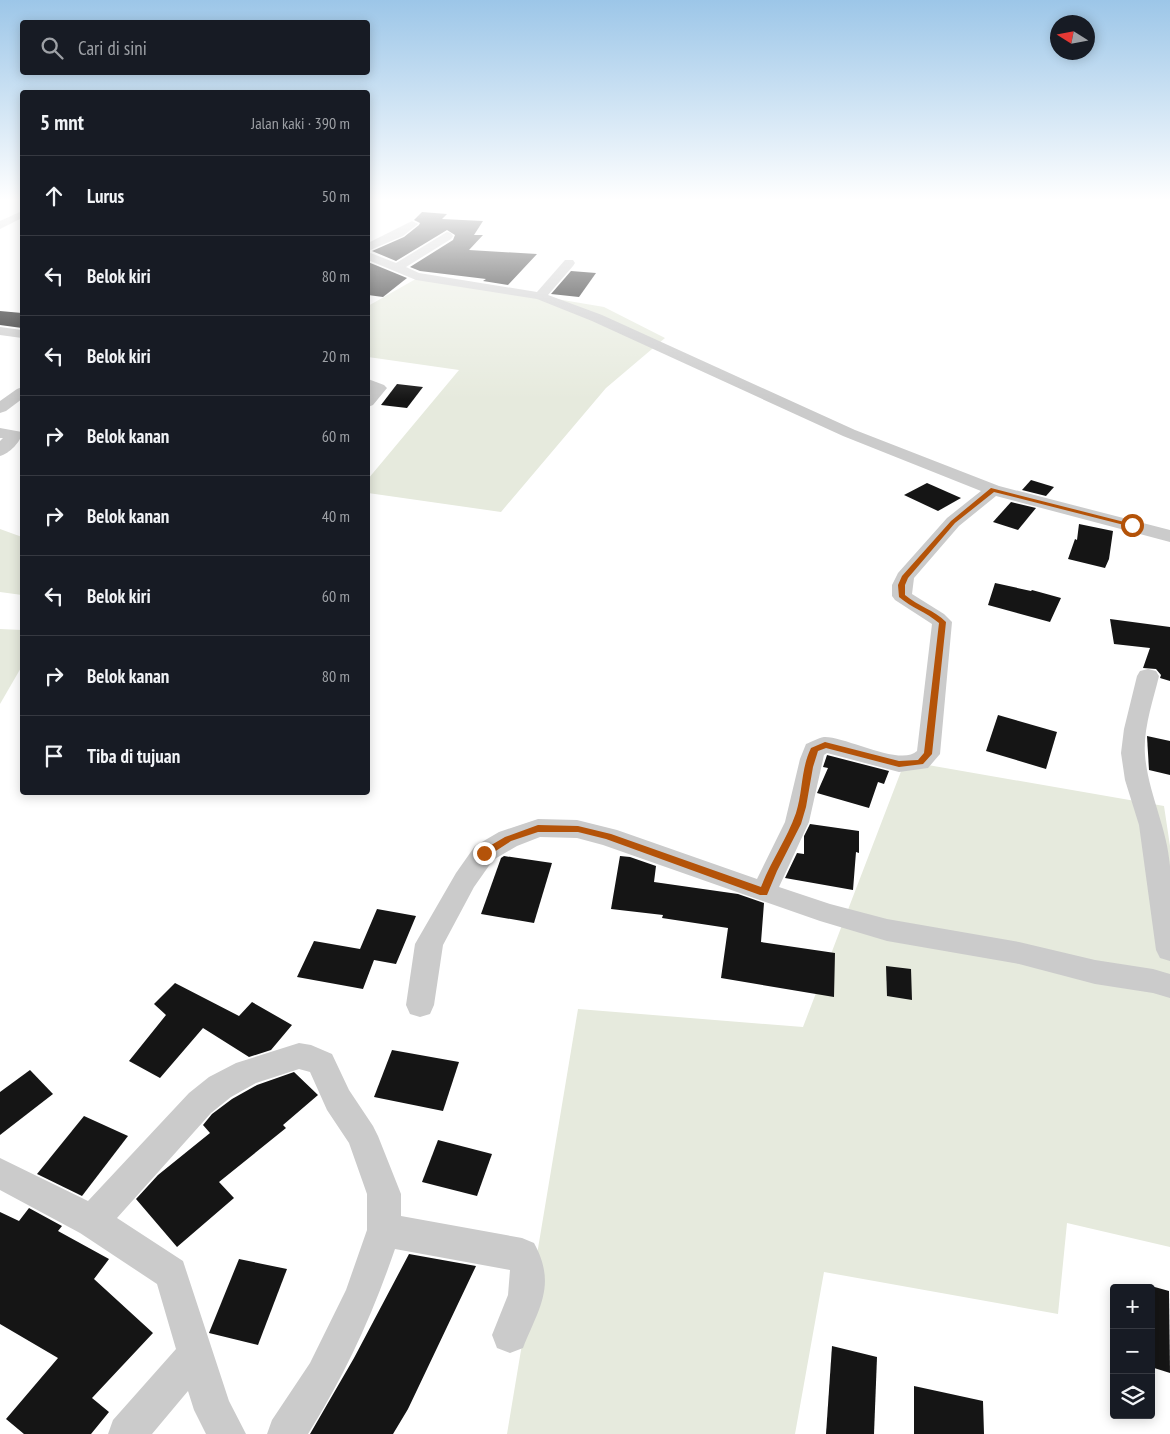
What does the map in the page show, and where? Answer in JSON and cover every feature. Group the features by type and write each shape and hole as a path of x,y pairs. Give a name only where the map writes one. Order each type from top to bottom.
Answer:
{"street":[{"path":"382,266 429,278 540,296 597,318 849,433 993,490 1170,536"},
{"path":"385,268 389,266"},
{"path":"540,296 566,266"},
{"path":"0,331 20,334"},
{"path":"370,385 378,388 370,399"},
{"path":"0,408 20,393"},
{"path":"0,433 20,434"},
{"path":"0,451 20,434"},
{"path":"764,892 802,807 814,750 825,745 899,764 920,762 928,754 942,622 932,614 912,605 902,596 902,585 905,577 953,522 993,490"},
{"path":"1148,676 1135,729 1133,753 1137,780 1151,825 1170,950"},
{"path":"420,1006 429,944 465,880 484,853 508,839 538,828 578,829 608,836 829,914 887,930 1019,953 1095,972 1170,986"},
{"path":"92,1221 207,1097 220,1087 248,1073 299,1056 311,1058 321,1063 338,1100 362,1136 384,1194 384,1230 370,1275 350,1320 323,1376 286,1434"},
{"path":"0,1173 92,1221 170,1273 213,1410 227,1434"},
{"path":"384,1230 522,1255 528,1263 530,1272 528,1286 510,1335"},
{"path":"127,1434 195,1354"}],"shaded area":[{"path":"421,276 604,307 665,338 606,388 501,512 370,493 370,477 459,370 370,357 370,305"},
{"path":"0,529 20,536 20,595 0,592"},
{"path":"0,629 20,630 20,669 0,704"},
{"path":"905,761 1164,806 1170,846 1170,1247 1067,1223 1058,1314 824,1272 795,1434 507,1434 578,1009 803,1027"}],"building":[{"path":"370,266 378,266 407,278 383,297 370,295"},
{"path":"526,266 508,285 483,281 486,279 420,271 410,267"},
{"path":"571,271 596,273 579,297 551,294"},
{"path":"0,311 20,313 20,328 0,325"},
{"path":"397,384 423,387 407,408 381,405"},
{"path":"1031,480 1054,487 1046,496 1022,490"},
{"path":"927,483 961,498 938,511 904,495"},
{"path":"1011,502 1036,508 1018,530 993,522"},
{"path":"1079,524 1113,531 1109,559 1105,568 1068,559 1075,539 1077,540"},
{"path":"995,583 1061,598 1050,622 988,605"},
{"path":"1110,619 1170,627 1170,681 1160,678 1161,675 1156,669 1143,668 1150,648 1114,644"},
{"path":"998,715 1057,732 1046,769 986,751"},
{"path":"1147,736 1170,741 1170,775 1149,770"},
{"path":"827,755 889,771 884,784 878,782 869,808 817,793 828,768 823,767"},
{"path":"810,824 859,831 859,853 856,852 853,890 785,878 797,853 804,854 804,836"},
{"path":"504,856 552,863 534,923 481,914 501,858"},
{"path":"620,856 630,857 656,866 654,882 738,894 764,903 761,942 835,953 834,997 721,978 728,928 662,918 663,915 611,909"},
{"path":"377,909 416,916 396,964 374,960 363,989 297,977 314,941 360,949"},
{"path":"886,966 911,969 912,1000 887,996"},
{"path":"175,983 239,1016 252,1002 292,1025 271,1050 249,1057 203,1028 160,1078 129,1061 166,1015 154,1004"},
{"path":"392,1050 459,1062 443,1111 374,1097"},
{"path":"30,1070 53,1094 0,1135 0,1092"},
{"path":"294,1072 318,1095 283,1125 286,1128 219,1182 234,1198 177,1247 136,1199 158,1175 210,1133 203,1125 212,1114 232,1099 257,1085"},
{"path":"84,1116 128,1136 82,1196 37,1174"},
{"path":"438,1140 492,1154 477,1196 422,1182"},
{"path":"29,1208 62,1226 58,1231 109,1259 94,1279 153,1333 92,1398 109,1412 91,1434 24,1434 6,1419 58,1358 0,1324 0,1212 19,1221"},
{"path":"409,1254 476,1266 408,1409 393,1434 310,1434 354,1358"},
{"path":"239,1259 287,1269 258,1345 209,1333"},
{"path":"1155,1287 1169,1291 1170,1373 1155,1368"},
{"path":"832,1346 877,1357 874,1434 826,1434"},
{"path":"914,1386 983,1401 984,1434 914,1434"}],"route":[{"path":"484,853 508,839 538,828 578,829 608,836 764,892 772,871 788,842 802,807 814,750 819,746 825,745 899,764 920,762 928,754 942,622 932,614 912,605 902,596 902,585 905,577 953,522 993,490 1132,525"}]}
